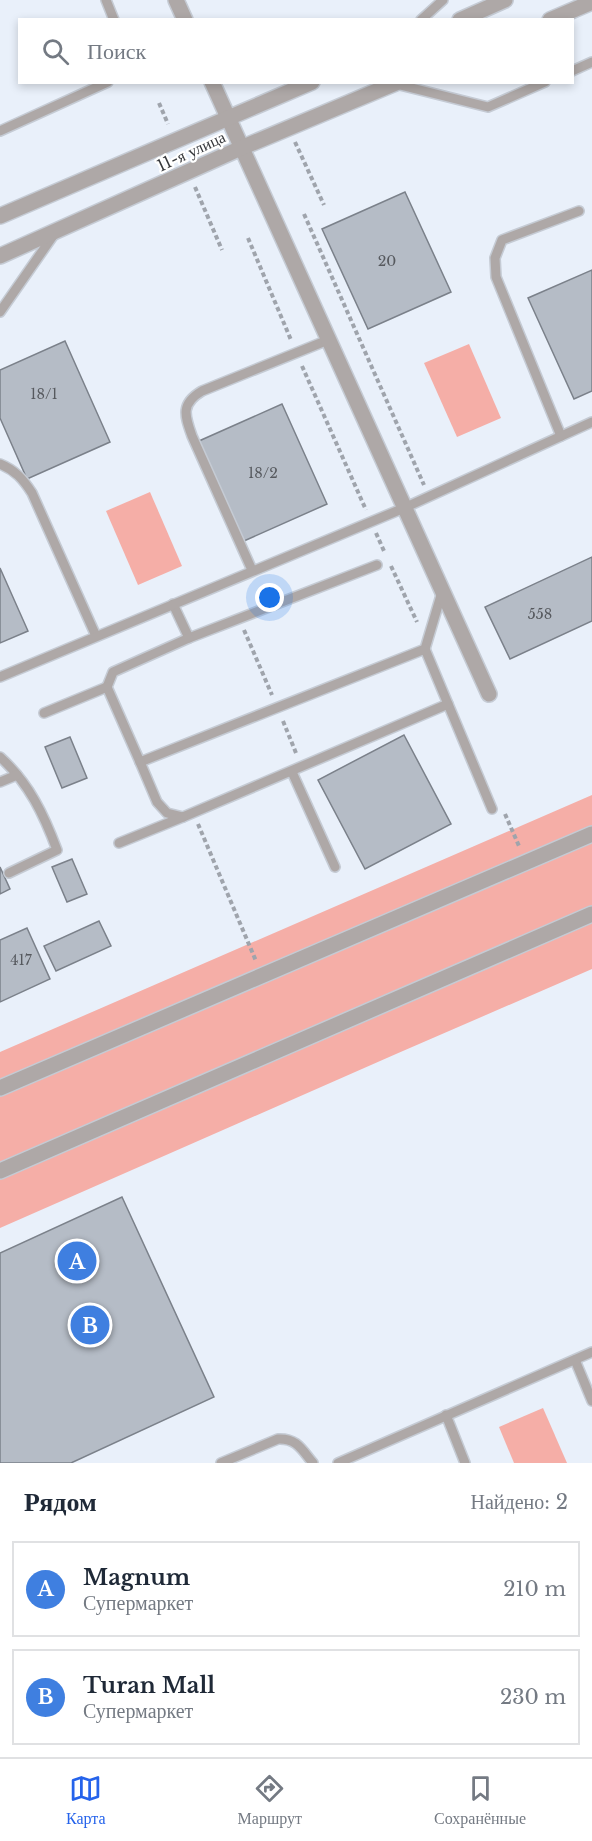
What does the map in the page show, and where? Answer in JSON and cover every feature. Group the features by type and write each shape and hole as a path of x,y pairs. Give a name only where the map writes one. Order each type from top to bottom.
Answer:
{"street":[{"path":"176,0 184,18"},
{"path":"464,18 505,0"},
{"path":"555,18 592,2"},
{"path":"213,84 489,694"},
{"name":"11-я улица","path":"0,216 307,84"},
{"name":"11-я улица","path":"0,256 241,147 395,84"},
{"path":"0,1088 592,834"},
{"path":"0,1171 592,914"}],"lane":[{"path":"105,0 113,18"},
{"path":"423,18 443,0"},
{"path":"574,71 592,62"},
{"path":"0,131 104,84"},
{"path":"401,84 488,107 540,84"},
{"path":"561,436 496,277 495,258 502,240 579,211"},
{"path":"0,312 56,231"},
{"path":"252,570 192,436 186,418 186,407 192,397 202,391 328,340"},
{"path":"0,677 404,508 592,422"},
{"path":"0,464 11,468 22,478 32,493 96,636"},
{"path":"183,817 168,813 157,802 107,687 113,672 189,638 377,565"},
{"path":"442,592 425,649 492,809"},
{"path":"173,604 189,638"},
{"path":"140,762 425,649"},
{"path":"44,713 107,687"},
{"path":"119,843 292,772 448,704"},
{"path":"0,757 29,789 46,820 57,850 9,873"},
{"path":"292,772 335,867"},
{"path":"0,782 17,775"},
{"path":"338,1463 592,1352"},
{"path":"575,1360 592,1401"},
{"path":"446,1415 465,1463"},
{"path":"221,1463 278,1439 287,1438 293,1440 314,1463"}],"path":[{"path":"159,103 175,141"},
{"path":"288,128 324,205"},
{"path":"189,172 222,250"},
{"path":"304,214 429,497"},
{"path":"194,812 263,976"}],"shaded area":[{"path":"469,344 501,418 457,437 424,363"},
{"path":"150,492 182,566 138,585 106,511"},
{"path":"592,795 592,969 0,1228 0,1052"},
{"path":"543,1408 567,1463 514,1463 499,1427"}],"building":[{"path":"405,192 451,292 368,329 322,229"},
{"path":"592,270 592,391 574,399 528,298"},
{"path":"65,341 110,442 27,479 0,418 0,370"},
{"path":"282,404 327,504 244,541 199,441"},
{"path":"592,557 592,621 510,659 485,607"},
{"path":"0,568 28,631 0,643"},
{"path":"404,735 451,824 365,869 318,780"},
{"path":"70,737 87,778 62,788 45,747"},
{"path":"72,859 87,894 67,902 52,867"},
{"path":"0,867 10,889 0,894"},
{"path":"99,921 111,946 56,971 44,946"},
{"path":"27,928 50,979 0,1002 0,940"},
{"path":"122,1197 214,1397 71,1463 0,1463 0,1253"}],"place":[{"name":"Magnum","path":"77,1261"},
{"name":"Turan Mall","path":"90,1325"}]}
